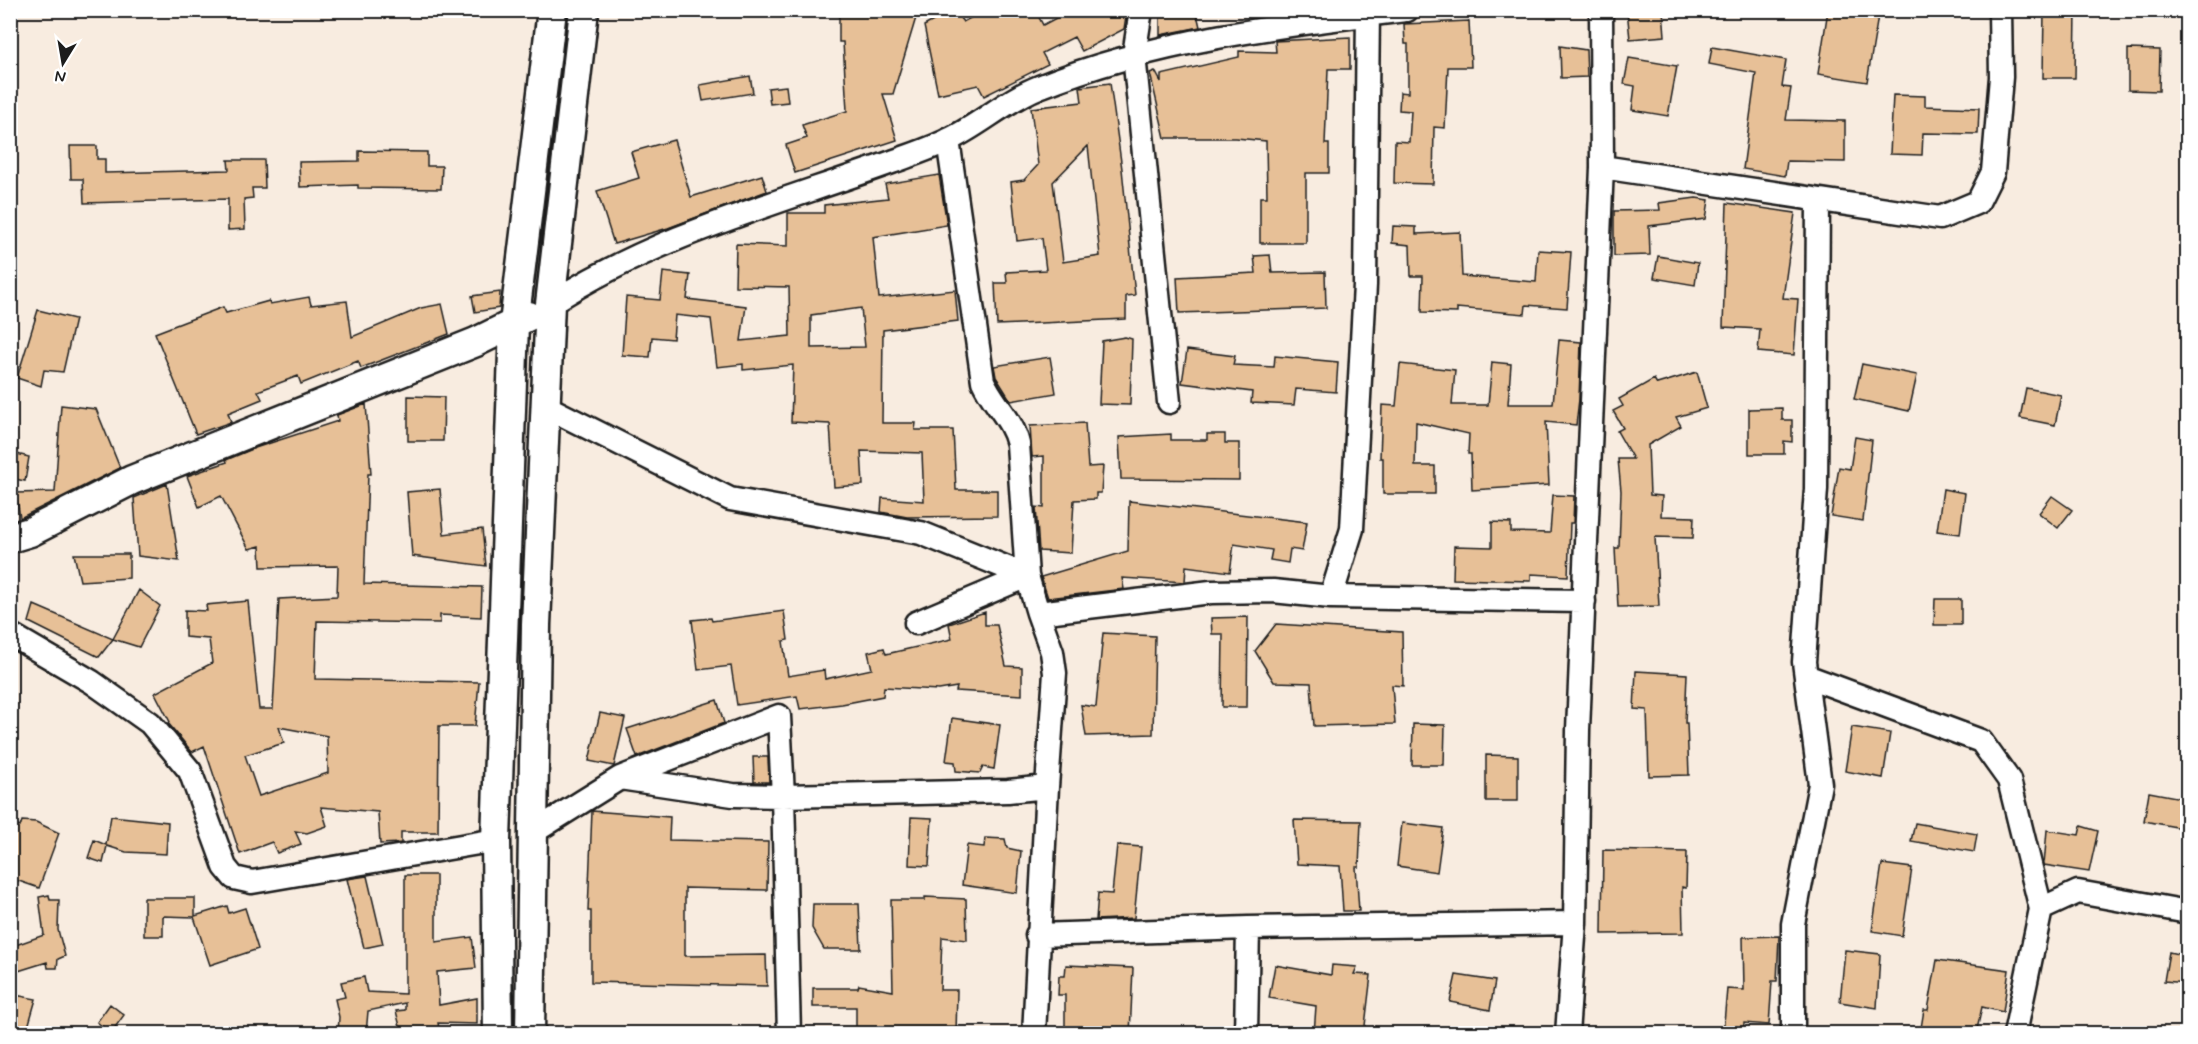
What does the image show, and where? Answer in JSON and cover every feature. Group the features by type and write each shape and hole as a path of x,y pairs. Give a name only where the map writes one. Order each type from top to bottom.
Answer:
{"street":[{"path":"498,1034 496,840 514,324 552,10"},
{"path":"530,1034 536,625 550,304 585,10"},
{"path":"1141,10 1134,55 1169,402"},
{"path":"10,538 30,532 132,480 514,324 550,304 590,277 685,235 948,140 1024,93 1134,55 1265,28 1368,13 1407,10"},
{"path":"1566,1034 1575,923 1578,730 1602,167 1601,10"},
{"path":"1602,167 1940,218 1978,202 1993,172 2001,77 2000,10"},
{"path":"1331,597 1352,530 1365,285 1368,13"},
{"path":"948,140 983,381 989,396 1015,430 1018,444 1027,576 1052,652 1055,673 1037,935 1034,1034"},
{"path":"1793,1034 1792,924 1820,784 1804,662 1816,489 1818,201"},
{"path":"545,406 730,500 921,533 1027,576"},
{"path":"916,623 1027,576"},
{"path":"1038,613 1211,592 1273,591 1331,597 1584,600"},
{"path":"10,634 92,682 150,723 190,771 225,867 234,878 252,882 496,840"},
{"path":"1806,676 1981,741 2009,780 2041,909 2015,1034"},
{"path":"532,833 620,778 779,716 789,1034"},
{"path":"620,778 733,795 1008,791 1047,787"},
{"path":"2041,909 2078,892 2187,912"},
{"path":"1037,935 1248,928 1575,923"},
{"path":"1246,1034 1248,928"}],"building":[{"path":"839,10 918,11 893,94 883,94 897,140 795,173 786,145 807,138 802,125 847,111 843,42 839,42"},
{"path":"954,10 963,22 985,10 1035,10 1043,25 1071,10 1124,10 1126,16 1124,29 1082,51 1074,37 1042,53 1048,64 984,96 978,85 938,94 924,26"},
{"path":"1163,10 1196,10 1200,27 1160,35 1160,17 1164,17"},
{"path":"1627,10 1663,10 1665,36 1630,39"},
{"path":"1828,10 1879,10 1867,82 1818,74"},
{"path":"2044,10 2076,10 2075,78 2043,78"},
{"path":"1469,21 1471,67 1448,67 1445,128 1434,127 1433,184 1394,183 1395,141 1409,142 1411,111 1399,110 1400,92 1408,93 1408,44 1405,44 1404,24"},
{"path":"1350,37 1350,69 1328,69 1325,144 1329,144 1329,173 1306,173 1306,243 1260,243 1260,197 1267,197 1266,141 1236,138 1165,138 1150,73 1155,71 1161,82 1161,75 1239,57 1239,51 1276,52 1275,41"},
{"path":"1560,46 1586,50 1587,77 1561,78"},
{"path":"1712,47 1786,60 1782,87 1791,88 1786,120 1845,121 1845,162 1787,161 1785,176 1743,169 1756,73 1709,64"},
{"path":"2128,49 2160,50 2159,91 2128,90"},
{"path":"1629,58 1677,66 1668,116 1632,110 1635,86 1624,84"},
{"path":"750,76 753,93 703,101 700,85"},
{"path":"1110,83 1122,169 1135,295 1126,296 1126,319 997,325 995,283 1007,283 1006,272 1046,270 1042,238 1017,241 1011,182 1024,180 1038,165 1031,108 1082,102 1080,87","holes":["1088,146 1100,256 1063,262 1053,182"]},
{"path":"786,86 788,102 770,104 768,88"},
{"path":"1893,95 1925,96 1925,106 1979,108 1978,134 1923,133 1922,155 1890,154"},
{"path":"674,140 691,197 762,175 767,191 668,228 614,244 597,191 639,178 631,152"},
{"path":"70,146 97,146 97,159 105,159 105,173 229,170 228,160 264,160 265,188 252,188 253,198 244,199 245,229 228,230 228,199 84,203 83,179 71,179"},
{"path":"359,151 427,152 427,166 442,166 441,189 358,188 358,185 300,187 299,162 359,161"},
{"path":"939,175 947,225 873,237 879,298 955,290 958,321 883,330 882,423 916,423 915,430 953,430 956,490 997,490 997,516 907,517 881,512 882,498 924,501 922,453 861,451 863,485 834,487 830,424 791,422 793,365 743,370 743,364 717,367 711,319 675,315 673,339 652,337 650,357 622,355 626,297 660,300 663,272 690,275 687,299 746,306 741,341 790,336 789,287 735,286 736,244 788,246 788,213 824,213 824,205 888,198 885,184","holes":["861,308 865,347 811,348 811,315"]},
{"path":"1696,198 1709,200 1706,219 1649,226 1650,255 1614,256 1614,211 1660,210 1659,203"},
{"path":"1727,203 1795,213 1783,298 1798,299 1794,355 1758,352 1760,329 1723,327"},
{"path":"1393,226 1416,227 1416,234 1460,232 1462,276 1536,282 1538,250 1571,252 1567,308 1526,305 1525,314 1457,308 1457,313 1422,312 1423,276 1411,276 1410,245 1392,243"},
{"path":"1270,255 1272,273 1325,272 1326,308 1179,313 1177,277 1256,273 1254,256"},
{"path":"1658,256 1698,263 1695,285 1654,278"},
{"path":"500,292 499,308 475,312 472,296"},
{"path":"309,297 311,305 347,301 352,337 421,308 442,304 449,334 361,368 358,361 301,384 298,376 258,391 262,399 228,413 231,422 196,434 155,333 223,307 226,313 269,301 270,304"},
{"path":"38,310 75,319 63,372 44,370 41,386 17,378"},
{"path":"1125,337 1132,339 1130,405 1099,404 1102,341"},
{"path":"1559,340 1581,342 1579,399 1576,425 1546,422 1549,485 1472,490 1471,454 1468,454 1469,434 1416,422 1415,466 1435,466 1435,494 1383,494 1383,458 1380,458 1382,405 1396,406 1400,364 1455,370 1452,405 1488,405 1492,362 1511,364 1508,404 1553,404"},
{"path":"1187,350 1235,356 1233,365 1274,367 1275,356 1338,362 1336,392 1296,389 1294,405 1251,403 1252,392 1182,383"},
{"path":"1050,357 1056,393 1011,401 996,377 994,366"},
{"path":"1862,364 1917,375 1909,411 1854,399"},
{"path":"1697,372 1707,408 1676,417 1681,426 1648,445 1650,495 1662,496 1661,516 1694,517 1693,538 1655,537 1659,606 1618,607 1615,548 1619,548 1621,491 1618,459 1633,459 1617,431 1623,428 1613,411 1623,406 1619,399 1654,379 1657,384"},
{"path":"2026,388 2061,395 2055,425 2020,418"},
{"path":"408,396 444,397 443,441 408,441"},
{"path":"366,404 371,474 368,474 364,584 482,587 481,617 440,615 440,623 317,621 315,679 479,682 475,726 439,726 438,832 401,832 401,843 380,844 378,812 321,807 327,826 307,833 295,831 301,844 277,853 272,842 240,854 204,746 192,752 168,723 170,722 155,693 212,663 209,639 185,637 185,610 207,611 206,605 248,601 259,709 273,709 279,599 337,596 338,566 261,567 260,546 249,549 221,496 199,507 187,476 227,462 226,460 255,448 338,421 337,415","holes":["279,727 327,736 328,773 259,796 245,755 284,743"]},
{"path":"61,405 96,409 120,468 20,518 16,493 55,492"},
{"path":"1782,408 1782,420 1792,420 1792,442 1784,441 1784,454 1749,454 1749,409"},
{"path":"1085,423 1088,467 1103,466 1101,493 1096,493 1096,499 1074,500 1071,553 1039,551 1036,507 1044,508 1044,456 1032,457 1030,426"},
{"path":"1171,434 1171,440 1207,440 1207,434 1225,434 1225,443 1239,443 1239,480 1121,479 1119,437"},
{"path":"1855,437 1872,440 1863,521 1831,516 1839,467 1850,469"},
{"path":"13,453 29,457 25,481 10,478"},
{"path":"167,484 179,561 138,556 134,498"},
{"path":"440,489 444,534 482,529 486,566 412,556 407,492"},
{"path":"1943,489 1965,493 1960,534 1937,531"},
{"path":"1553,495 1574,496 1573,523 1570,523 1568,576 1531,574 1531,581 1453,579 1454,546 1492,547 1492,522 1511,523 1511,532 1550,533"},
{"path":"2052,496 2072,510 2058,528 2039,513"},
{"path":"1129,501 1307,522 1302,551 1290,549 1288,563 1270,560 1272,550 1234,544 1230,572 1186,566 1185,582 1122,578 1124,589 1048,598 1041,577 1128,551"},
{"path":"74,554 129,554 129,578 80,581"},
{"path":"139,590 160,606 139,647 113,639"},
{"path":"1935,599 1961,599 1961,625 1934,625"},
{"path":"34,605 113,639 99,657 29,622"},
{"path":"784,611 788,640 783,641 788,676 824,670 825,679 872,669 868,652 884,648 886,654 952,639 949,624 985,612 985,625 997,625 1006,666 1022,667 1022,695 956,691 957,687 939,690 884,687 883,696 842,704 800,709 797,696 737,705 731,666 698,670 692,620 711,618 712,621"},
{"path":"1248,617 1247,707 1222,707 1223,634 1212,634 1211,618"},
{"path":"1276,624 1402,632 1403,686 1392,685 1395,724 1314,726 1311,683 1274,682 1255,651"},
{"path":"1103,633 1155,636 1153,734 1086,736 1081,705 1096,707"},
{"path":"1636,671 1687,674 1685,723 1687,723 1689,775 1649,776 1647,710 1634,709"},
{"path":"717,700 724,723 637,757 627,729"},
{"path":"600,713 625,718 614,766 589,761"},
{"path":"952,718 1000,725 994,769 983,767 980,773 956,771 955,762 946,761"},
{"path":"1413,724 1445,725 1444,765 1412,765"},
{"path":"1852,727 1890,733 1883,778 1845,771"},
{"path":"1486,755 1518,756 1518,801 1486,801"},
{"path":"753,757 768,757 769,782 754,782"},
{"path":"2149,792 2187,799 2187,829 2144,821"},
{"path":"592,811 670,817 669,840 768,842 767,890 685,888 685,956 766,955 767,986 591,982 591,911 588,911"},
{"path":"111,816 168,822 166,854 126,852 107,846 103,863 88,858 94,840 106,845"},
{"path":"911,817 932,818 929,866 909,865"},
{"path":"1294,820 1361,821 1359,867 1356,867 1359,911 1343,911 1340,866 1297,864"},
{"path":"22,821 36,822 59,833 39,888 10,878 10,823 20,827"},
{"path":"1402,823 1443,828 1437,872 1397,866"},
{"path":"1915,823 1977,834 1974,852 1911,841"},
{"path":"2081,826 2098,831 2089,872 2044,865 2047,830 2079,835"},
{"path":"985,838 1005,839 1007,848 1021,851 1017,893 962,885 967,845 984,847"},
{"path":"1117,845 1141,847 1134,918 1096,920 1098,893 1112,894"},
{"path":"1603,850 1687,852 1686,888 1682,887 1683,933 1602,934"},
{"path":"1882,864 1912,868 1902,936 1872,931"},
{"path":"405,875 436,875 436,942 472,937 476,968 437,972 439,1005 477,998 477,1024 438,1023 440,1034 402,1034 396,1011 405,1010 405,1003 368,1011 366,1034 338,1034 339,1017 335,999 345,997 341,982 364,977 367,992 405,994"},
{"path":"367,876 383,944 364,948 347,879"},
{"path":"49,895 50,900 59,900 58,930 65,956 58,959 57,968 48,968 47,962 15,972 10,947 44,935 39,897"},
{"path":"925,897 966,899 967,940 942,937 940,990 957,990 956,1034 856,1034 856,1007 813,1007 813,988 858,988 859,985 893,991 891,900 925,900"},
{"path":"144,898 195,898 195,916 227,906 229,913 245,908 258,949 210,965 194,917 163,916 163,936 144,936"},
{"path":"813,904 859,904 861,949 824,949 812,928"},
{"path":"1779,936 1777,981 1772,981 1769,1025 1744,1023 1743,1034 1723,1034 1727,989 1744,990 1743,937"},
{"path":"1845,950 1880,954 1877,1008 1840,1002"},
{"path":"2169,952 2187,956 2187,983 2164,981"},
{"path":"1937,960 2009,970 2003,1012 1982,1007 1976,1034 1920,1034 1924,1010 1928,1010"},
{"path":"1066,965 1133,968 1130,1034 1065,1034 1065,995 1058,995 1059,976 1065,976"},
{"path":"1275,965 1331,975 1332,965 1357,967 1354,974 1371,975 1364,1034 1314,1034 1316,1006 1269,998"},
{"path":"1456,975 1495,981 1490,1010 1450,1002"},
{"path":"10,994 36,999 26,1034 10,1032"},
{"path":"110,1004 124,1015 111,1033 97,1022"}]}
